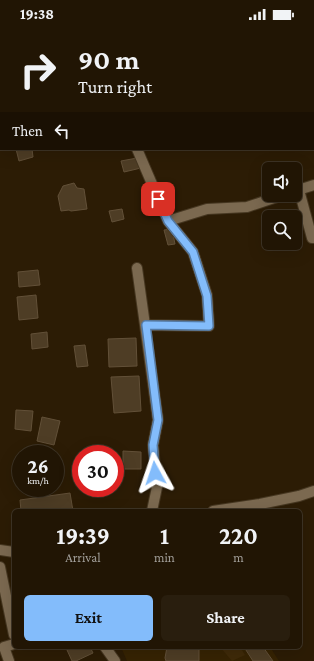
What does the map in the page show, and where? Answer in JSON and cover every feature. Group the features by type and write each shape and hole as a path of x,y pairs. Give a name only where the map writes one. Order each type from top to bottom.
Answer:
{"street":[{"path":"137,150 168,221 193,252 207,296 209,326 146,325"},
{"path":"302,189 314,185"},
{"path":"168,221 207,209 247,206 262,201"},
{"path":"301,202 312,238 314,238"},
{"path":"138,268 158,420 153,445 157,487 152,509"},
{"path":"226,509 299,496 314,491"},
{"path":"0,550 12,552"},
{"path":"0,567 12,625"},
{"path":"9,661 4,647 12,645"},
{"path":"106,649 115,661"}],"shaded area":[{"path":"122,649 271,649 279,661 127,661"},
{"path":"222,649 241,649 245,655 232,661"}],"building":[{"path":"16,150 32,150 33,157 19,161"},
{"path":"137,158 141,168 124,172 121,161"},
{"path":"74,183 77,188 84,189 87,209 61,211 58,196 63,186"},
{"path":"122,209 124,219 112,222 109,211"},
{"path":"172,229 175,244 168,245 164,230"},
{"path":"38,270 40,285 19,287 18,272"},
{"path":"36,295 38,318 19,320 17,297"},
{"path":"47,332 48,347 32,349 31,334"},
{"path":"136,338 137,366 109,367 108,339"},
{"path":"85,345 88,366 77,367 74,346"},
{"path":"139,376 141,411 114,413 111,377"},
{"path":"16,410 33,411 31,431 15,429"},
{"path":"42,417 60,421 54,445 37,441"},
{"path":"124,451 141,452 141,469 124,469"},
{"path":"70,493 73,509 21,509 20,500 41,497 64,497 64,494"},
{"path":"91,649 93,653 76,661 72,661 67,650"},
{"path":"167,649 199,649 199,661 166,661"},
{"path":"245,649 264,649 273,661 253,661"}],"route":[{"path":"155,473 153,445 158,420 146,325 209,326 207,296 193,252 168,221 158,199"}]}
